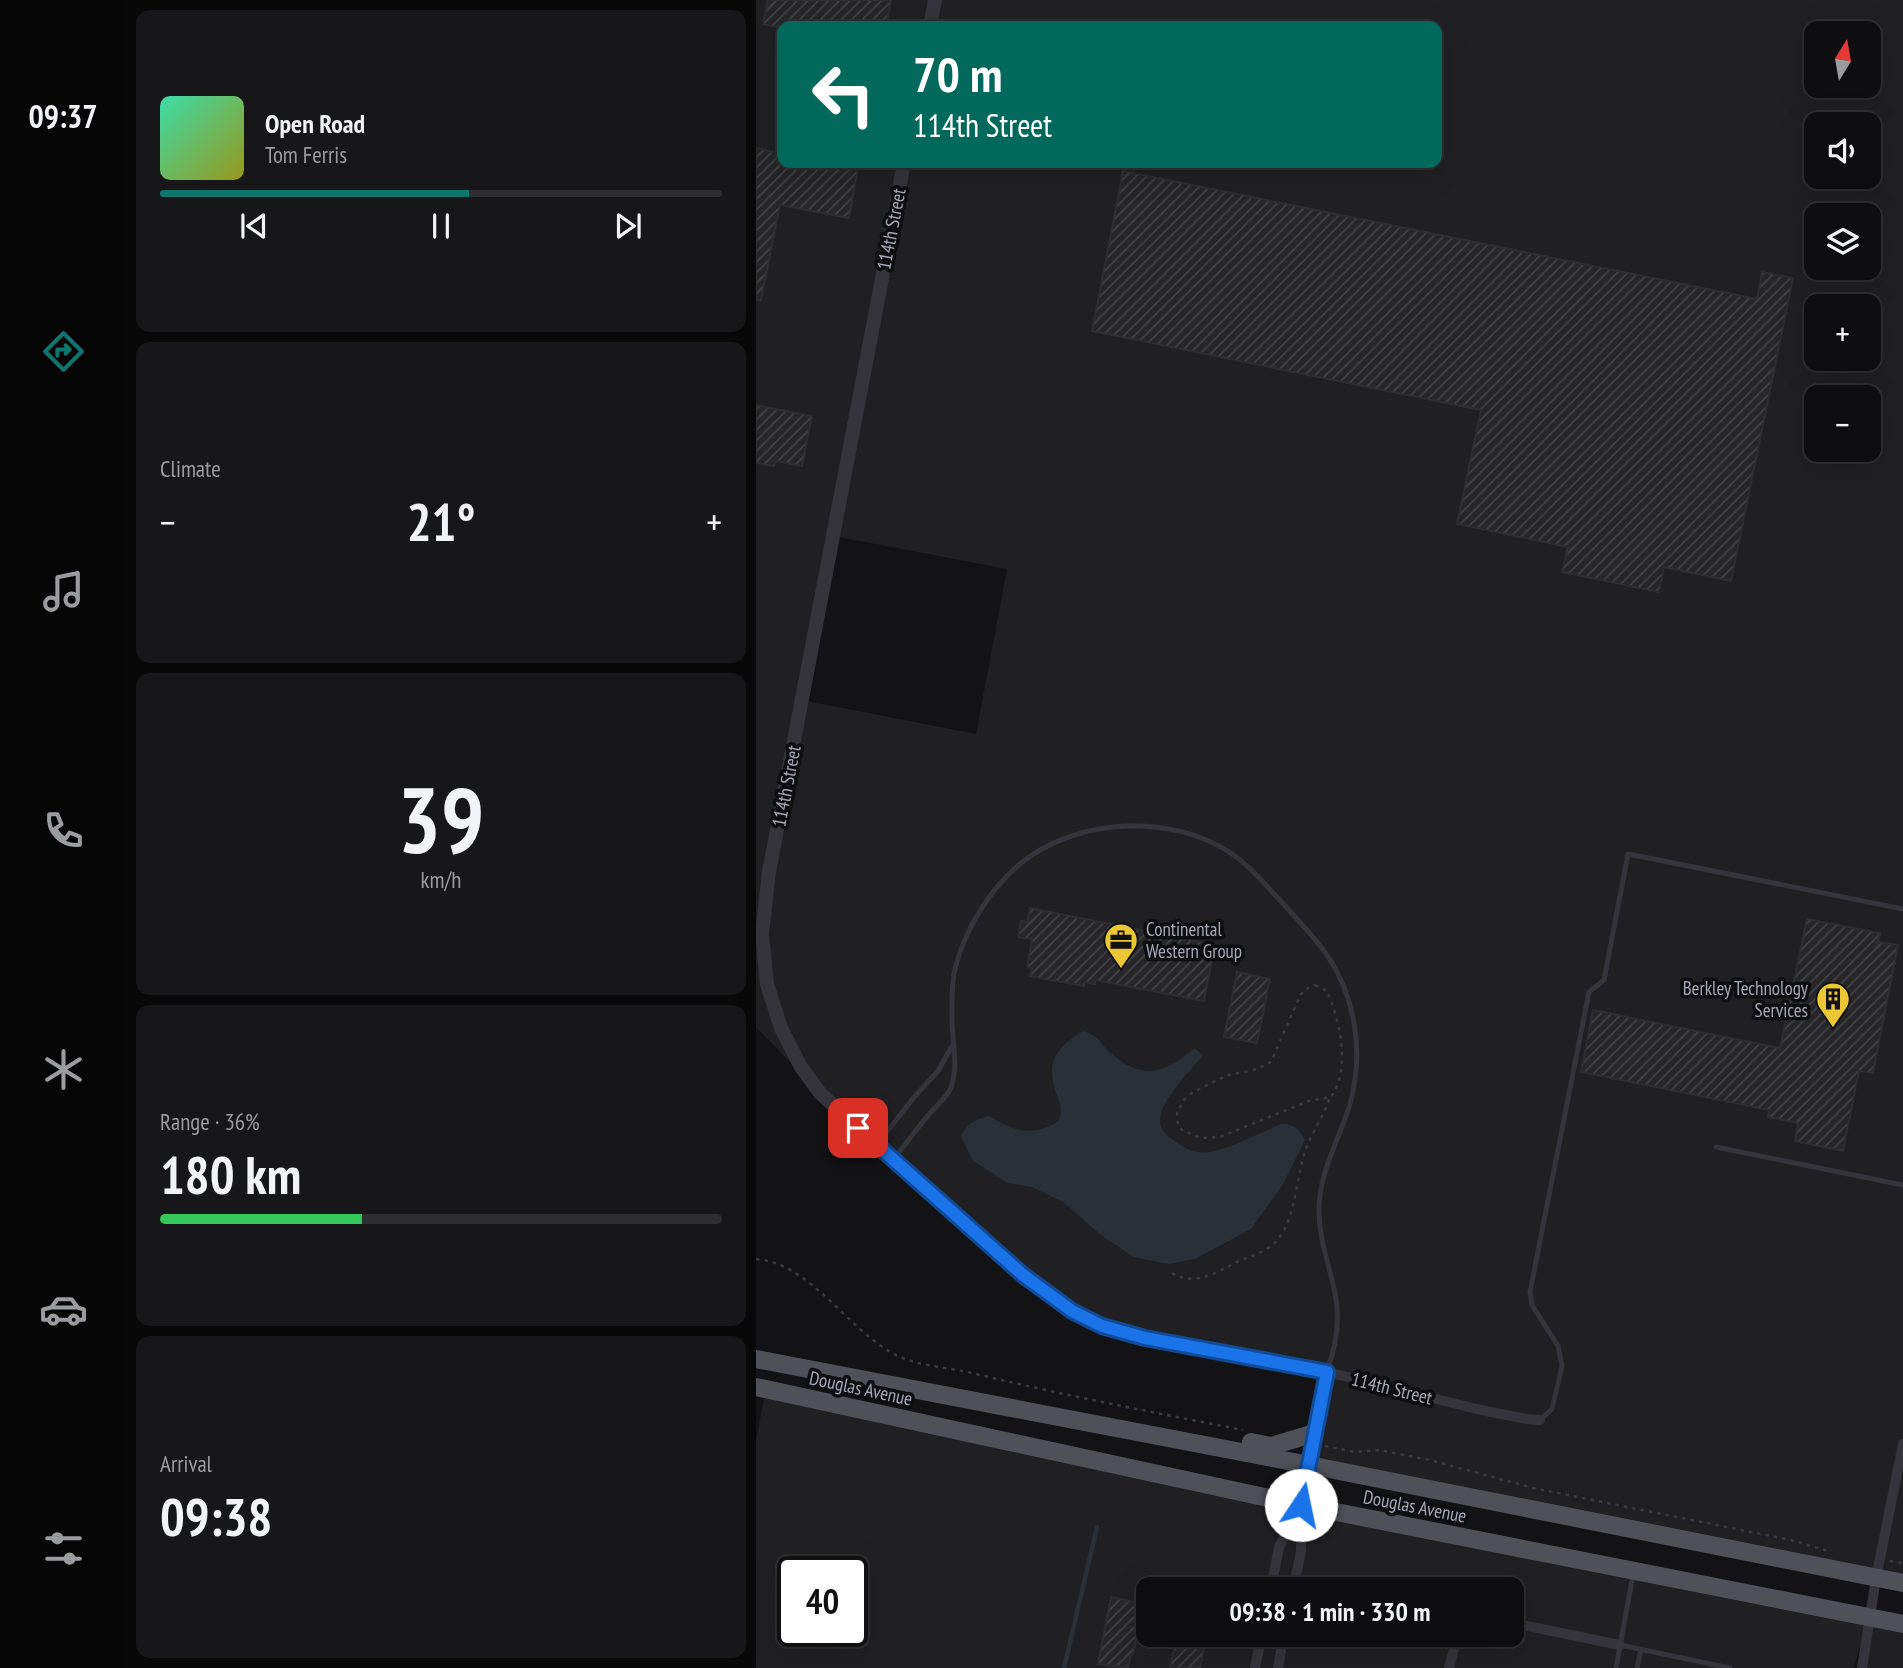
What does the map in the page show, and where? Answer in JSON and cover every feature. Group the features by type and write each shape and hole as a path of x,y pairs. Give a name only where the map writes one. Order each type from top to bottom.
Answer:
{"main road":[{"name":"Douglas Avenue","path":"756,1359 1903,1583"},
{"name":"Douglas Avenue","path":"756,1387 1301,1505 1903,1624"},
{"path":"1207,1445 1231,1439 1271,1446 1315,1433"}],"street":[{"path":"931,21 935,0"},
{"name":"114th Street","path":"903,168 769,872 762,934 767,984 773,1008 790,1046 820,1093 876,1145 1023,1275 1072,1311 1102,1326 1145,1338 1327,1372 1481,1410 1540,1419"},
{"path":"1296,1577 1301,1552 1301,1505 1327,1372"},
{"path":"1862,1668 1875,1578 1903,1444"},
{"path":"1273,1577 1279,1548 1301,1505"},
{"path":"1854,1668 1868,1617"},
{"path":"1524,1625 1620,1645"},
{"path":"1255,1668 1259,1647"},
{"path":"1278,1668 1282,1647"},
{"path":"1449,1668 1455,1647"}],"lane":[{"path":"893,1160 950,1092 957,1060 953,1046 954,979 965,940 982,909 1002,883 1027,859 1040,851 1087,832 1147,826 1200,838 1230,853 1245,865 1320,943 1339,973 1354,1023 1356,1067 1350,1105 1325,1169 1319,1194 1319,1223 1323,1249 1336,1300 1334,1352 1327,1372"},
{"path":"1540,1419 1552,1409 1562,1366 1558,1346 1532,1305 1530,1292 1589,992 1604,979 1628,854 1903,909"},
{"path":"876,1145 938,1072 953,1046"},
{"path":"1716,1147 1903,1185"},
{"path":"1616,1668 1634,1571"},
{"path":"1620,1645 1703,1665 1730,1668"},
{"path":"1637,1668 1641,1649"}],"path":[{"path":"1172,1273 1194,1279 1215,1275 1262,1252 1279,1238 1291,1207 1309,1141 1331,1097 1340,1077 1338,1027 1327,991 1315,985 1304,990 1299,998 1271,1062 1254,1070 1228,1075 1195,1091 1180,1106 1177,1119 1182,1130 1187,1133 1200,1138 1213,1138 1228,1135 1309,1101 1331,1097"}],"shaded area":[{"path":"756,0 1903,0 1903,1583 1309,1465 1327,1372 1145,1338 1072,1311 820,1093 756,1027","holes":["834,536 1007,569 976,734 802,700"]},
{"path":"1083,1031 1096,1037 1123,1063 1144,1071 1164,1068 1194,1048 1203,1055 1168,1099 1160,1119 1165,1133 1188,1149 1211,1152 1281,1124 1299,1130 1305,1140 1282,1186 1251,1229 1195,1259 1169,1264 1134,1257 1101,1235 1063,1202 1032,1187 1008,1183 973,1161 961,1137 975,1120 989,1116 1023,1131 1040,1130 1059,1121 1061,1109 1053,1079 1053,1062 1061,1049"},
{"path":"766,1389 1903,1624 1903,1668 1862,1668 1866,1624 1854,1668 756,1668 756,1440"}],"building":[{"path":"768,0 891,0 887,21 777,21 777,27 763,24"},
{"path":"756,148 777,153 777,168 858,168 849,218 780,205 761,300 756,300"},
{"path":"1123,171 1757,299 1762,272 1793,278 1731,581 1664,567 1659,592 1562,572 1568,547 1457,524 1481,410 1092,331"},
{"path":"756,405 812,416 802,466 776,461 774,466 756,463"},
{"name":"Continental Western Group","path":"1030,908 1215,945 1204,1001 1095,980 1095,984 1085,982 1084,986 1030,976 1032,968 1027,967 1032,939 1018,937 1021,921 1027,922"},
{"name":"Berkley Technology Services","path":"1807,919 1880,933 1878,942 1898,945 1873,1073 1859,1071 1843,1151 1795,1141 1798,1123 1768,1117 1769,1110 1581,1072 1593,1010 1780,1048"},
{"path":"1237,972 1270,979 1257,1043 1224,1037"},
{"path":"1111,1597 1136,1602 1136,1640 1128,1668 1098,1664"},
{"path":"1174,1647 1204,1647 1200,1668 1170,1668"}],"waterway":[{"path":"1064,1668 1097,1527"}],"place":[{"name":"Continental Western Group","path":"1121,970"},
{"name":"Berkley Technology Services","path":"1833,1029"}],"route":[{"path":"858,1128 1023,1275 1072,1311 1102,1326 1145,1338 1327,1372 1301,1505"}]}
